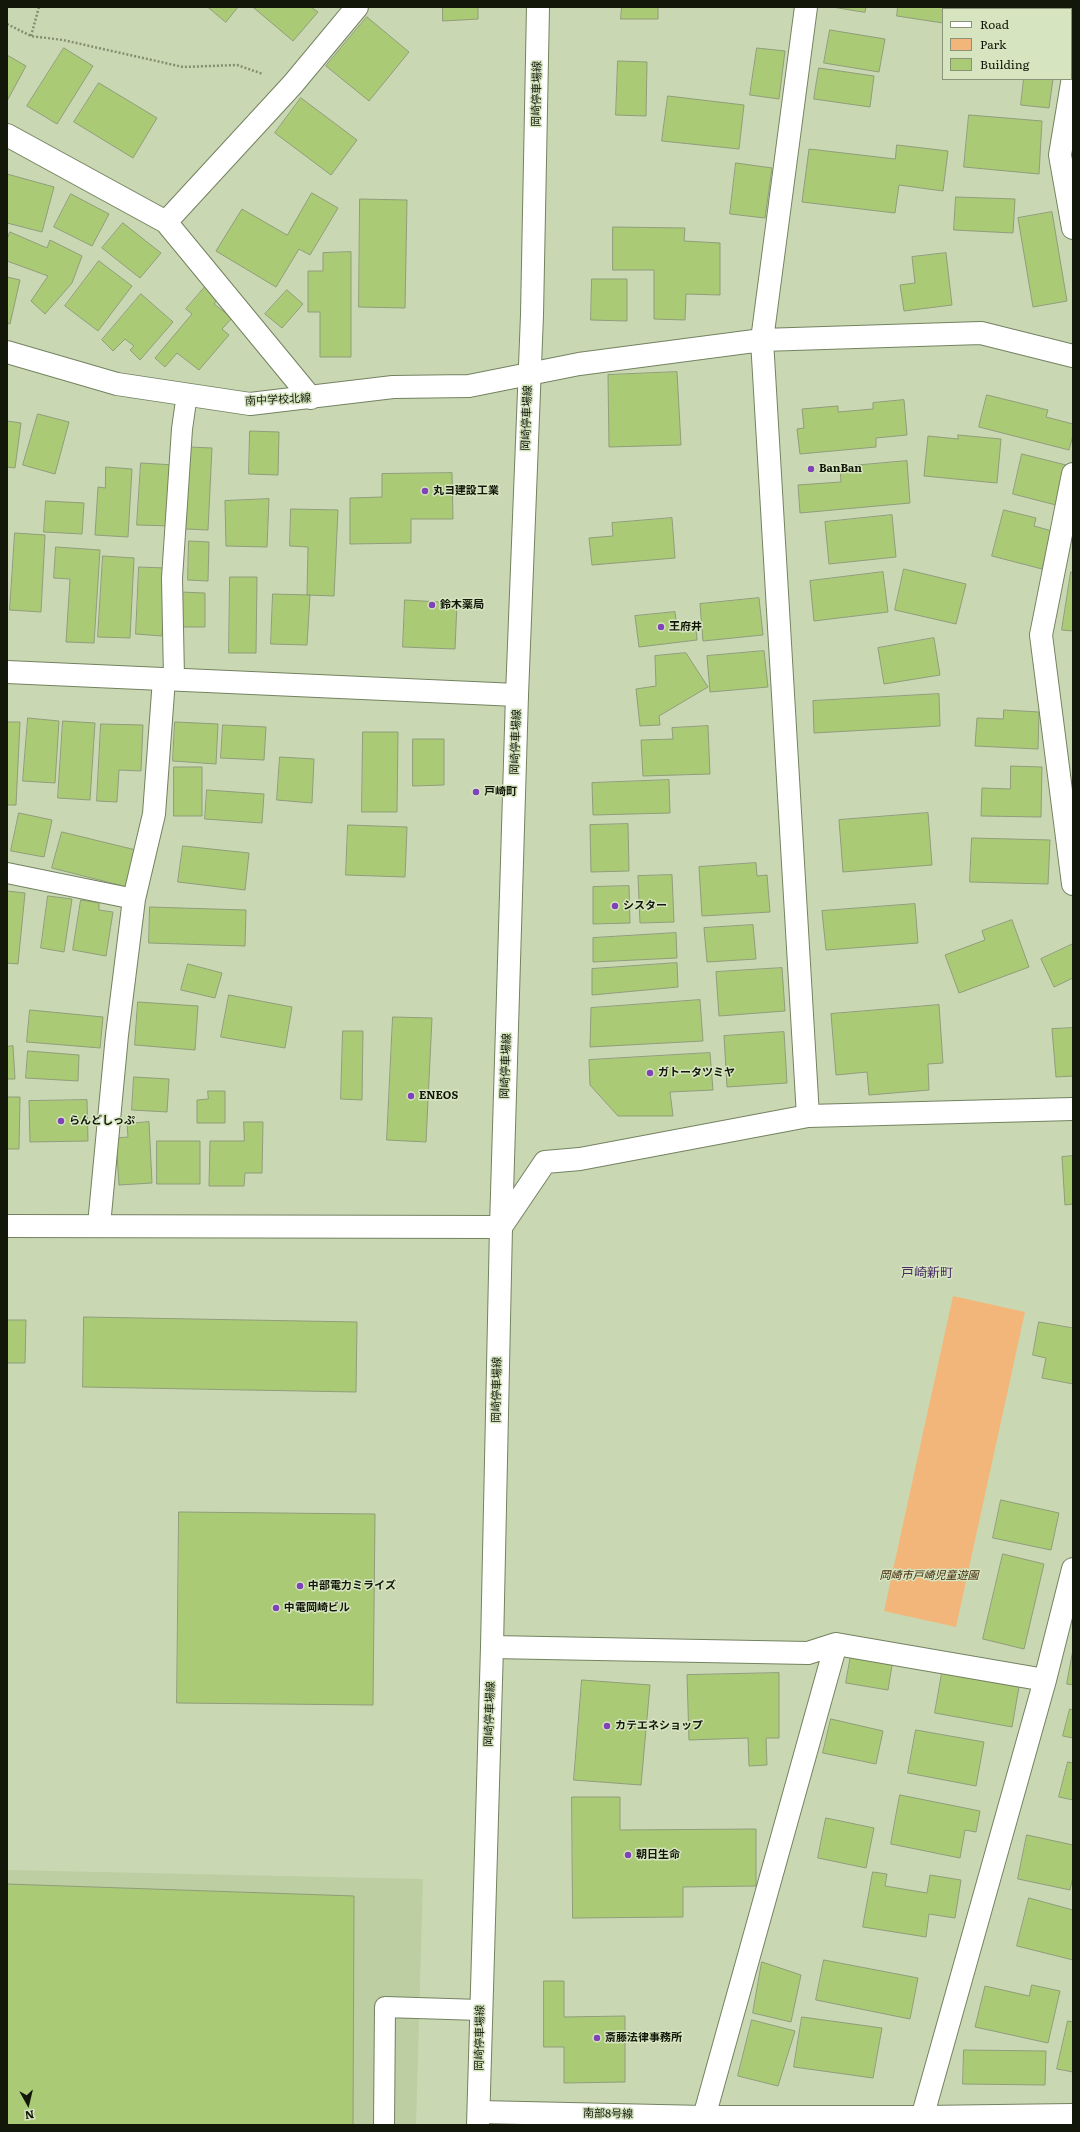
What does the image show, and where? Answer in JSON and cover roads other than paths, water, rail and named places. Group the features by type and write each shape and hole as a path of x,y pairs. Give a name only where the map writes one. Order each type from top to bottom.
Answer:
{"street":[{"path":"166,222 293,84 357,7"},
{"name":"岡崎停車場線","path":"478,2118 480,2010 492,1647 501,1227 517,695 532,315 538,7"},
{"path":"806,7 762,340 808,1116"},
{"path":"1073,77 1060,155 1073,228"},
{"path":"7,135 166,222 311,398"},
{"name":"南中学校北線","path":"7,352 117,384 250,404 311,398 393,387 470,386 579,364 762,340 981,333 1073,356"},
{"path":"1073,474 1041,635 1073,884"},
{"path":"7,672 517,695"},
{"path":"99,1225 117,1035 134,899 154,814 169,679"},
{"path":"7,1226 501,1227 545,1162 580,1159 808,1116 1073,1109"},
{"path":"922,2121 1045,1680 1073,1569"},
{"path":"704,2117 836,1644"},
{"path":"492,1647 808,1653 836,1644 1045,1680"},
{"name":"南部8号線","path":"478,2118 704,2117 922,2121 1073,2115"}],"lane":[{"path":"169,679 172,578 182,429 187,394"},
{"path":"7,873 134,899"},
{"path":"384,2125 385,2007 480,2010"}],"place":[{"name":"BanBan","path":"811,469"},
{"name":"丸ヨ建設工業","path":"425,491"},
{"name":"鈴木薬局","path":"432,605"},
{"name":"王府井","path":"661,627"},
{"name":"戸崎町","path":"476,792"},
{"name":"シスター","path":"615,906"},
{"name":"ガトータツミヤ","path":"650,1073"},
{"name":"ENEOS","path":"411,1096"},
{"name":"らんどしっぷ","path":"61,1121"},
{"name":"中部電力ミライズ","path":"300,1586"},
{"name":"中電岡崎ビル","path":"276,1608"},
{"name":"カテエネショップ","path":"607,1726"},
{"name":"朝日生命","path":"628,1855"},
{"name":"斎藤法律事務所","path":"597,2038"}],"district":[{"name":"戸崎新町","path":"927,1273"}],"park label":[{"name":"岡崎市戸崎児童遊園","path":"929,1576"}]}
